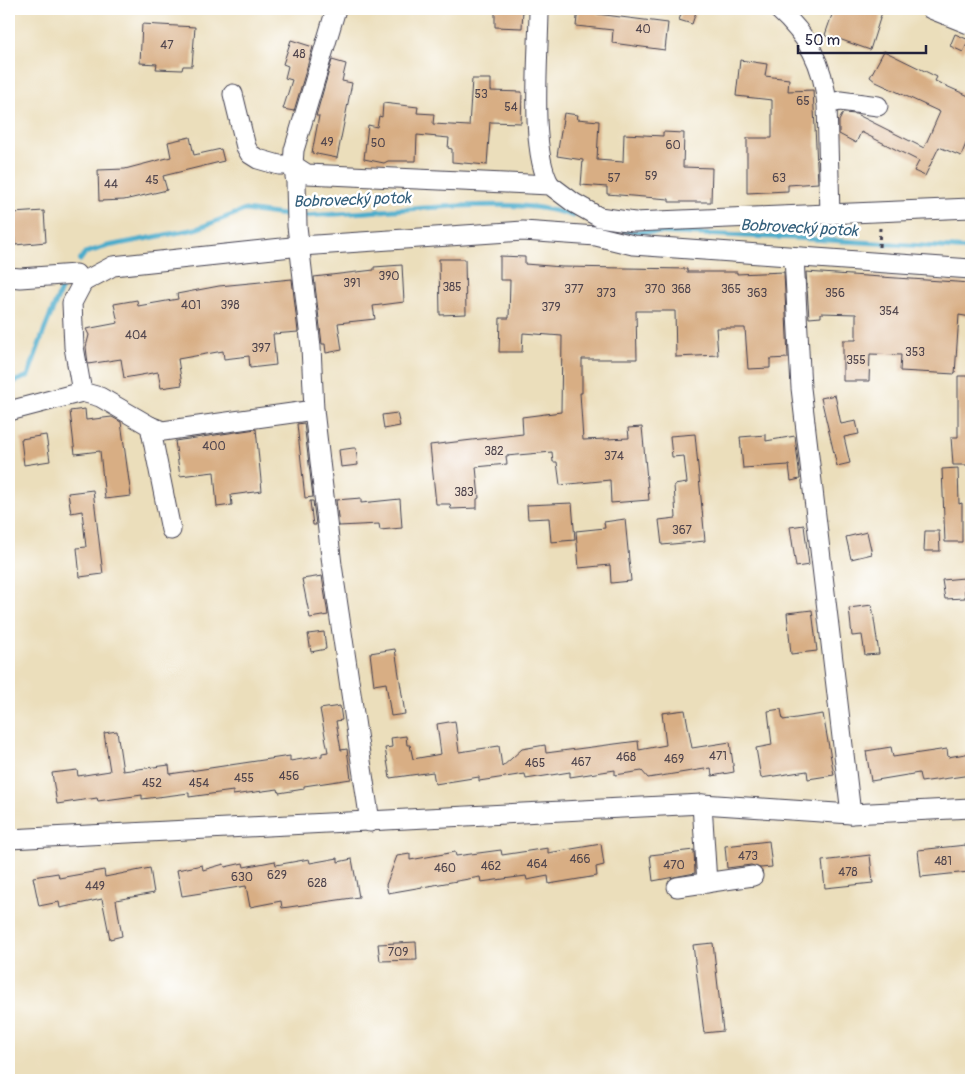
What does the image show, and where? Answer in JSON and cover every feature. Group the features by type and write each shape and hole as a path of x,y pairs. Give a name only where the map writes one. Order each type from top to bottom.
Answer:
{"street":[{"path":"336,9 294,150 293,165 296,182 297,226 301,246 311,347 314,410 332,565 370,822"},
{"path":"539,9 538,140 543,173 550,185 574,203 598,227 633,245 971,269"},
{"path":"778,9 794,23 818,58 825,83 830,215"},
{"path":"932,9 971,25"},
{"path":"233,94 246,147 250,154 279,165 293,165 307,174 550,185"},
{"path":"827,104 840,101 878,106"},
{"path":"82,392 74,347 72,303 83,282 113,266 301,246 598,227 634,222 971,208"},
{"path":"794,257 801,388 851,814"},
{"path":"9,277 76,274 83,282"},
{"path":"9,411 82,392 100,397 150,426 163,431 314,410"},
{"path":"150,426 171,530"},
{"path":"702,804 706,884"},
{"path":"9,839 702,804 851,814 971,808"},
{"path":"678,887 753,876"}],"path":[{"path":"879,247 880,237"}],"building":[{"path":"495,9 523,9 522,28 495,27"},
{"path":"578,9 598,9 597,14 668,23 665,50 612,43 613,30 576,26"},
{"path":"683,9 697,9 692,24 679,20"},
{"path":"834,9 883,9 870,50 839,39 837,45 825,35"},
{"path":"142,24 195,27 192,66 183,66 182,70 156,69 157,64 140,63"},
{"path":"955,34 969,40 963,52 950,46"},
{"path":"291,40 313,47 294,111 283,109 292,80 285,78 288,66 283,64"},
{"path":"884,51 937,77 935,81 971,97 971,131 961,156 939,147 925,176 914,171 919,161 861,132 856,143 839,134 839,121 843,113 856,114 924,148 940,112 876,82 870,77"},
{"path":"332,60 346,64 342,81 352,83 337,158 312,153 319,116 316,116"},
{"path":"740,60 767,64 765,76 789,79 788,91 813,90 818,183 788,185 788,191 747,193 747,138 772,138 772,100 736,96"},
{"path":"472,79 491,79 491,91 522,92 521,123 490,122 487,165 452,162 452,149 448,148 449,138 417,135 416,161 388,161 384,163 364,159 368,125 377,127 379,116 382,117 383,103 418,107 417,113 434,114 433,124 469,126"},
{"path":"564,113 578,115 577,119 599,121 597,160 623,162 624,134 663,136 663,132 684,133 683,167 712,168 711,202 669,202 669,199 607,194 607,187 581,185 583,160 557,156"},
{"path":"190,137 194,155 221,149 224,161 163,176 167,190 124,200 99,201 98,170 125,169 171,157 168,142"},
{"path":"44,211 46,242 15,245 13,213"},
{"path":"500,256 525,257 525,264 562,267 687,269 687,272 737,272 737,274 784,272 788,358 770,359 770,368 748,369 745,328 716,328 718,355 676,357 675,311 636,311 637,359 582,359 582,393 580,393 583,440 629,438 628,428 642,427 649,500 611,503 610,480 560,485 557,462 553,462 552,452 506,456 507,464 476,467 479,498 477,499 477,508 451,509 450,504 436,504 430,445 523,434 522,417 561,412 562,336 523,333 522,352 499,352 500,318 509,318 510,280 500,280"},
{"path":"439,259 465,259 466,314 440,315"},
{"path":"402,265 404,302 373,306 375,319 338,323 342,350 326,353 325,344 322,344 314,277 374,270 374,267"},
{"path":"806,272 971,283 971,317 959,315 955,374 900,371 901,355 870,354 869,381 843,381 843,340 856,340 856,314 821,313 821,317 809,318"},
{"path":"292,279 298,332 273,334 276,365 250,368 249,356 224,359 223,351 178,359 182,385 161,388 158,372 124,378 121,359 88,364 86,347 89,335 86,329 118,323 114,304 137,300 138,306 178,299 177,294 219,286"},
{"path":"958,376 971,376 971,465 953,465 951,437 958,437"},
{"path":"835,395 841,424 856,421 859,434 844,437 850,463 837,466 821,398"},
{"path":"85,409 86,420 112,417 121,422 131,496 105,499 100,451 75,454 70,411"},
{"path":"397,413 400,426 384,429 382,415"},
{"path":"304,423 313,497 305,498 297,424"},
{"path":"256,429 262,491 231,495 232,505 217,507 214,472 180,476 175,441"},
{"path":"695,434 705,541 662,545 659,520 676,518 674,485 687,483 684,456 672,457 670,436"},
{"path":"46,435 50,461 24,465 21,439"},
{"path":"766,435 766,441 795,436 800,479 791,481 789,465 743,468 740,437"},
{"path":"356,448 358,465 341,467 339,450"},
{"path":"958,468 959,504 962,503 962,542 945,542 942,469"},
{"path":"93,490 103,574 80,577 77,548 86,547 82,511 71,513 68,493"},
{"path":"361,498 361,503 400,499 402,528 380,530 379,524 339,526 336,500"},
{"path":"310,501 313,501 316,525 313,525"},
{"path":"572,503 575,540 551,542 549,518 528,519 527,505"},
{"path":"625,519 631,581 611,583 610,565 579,568 576,531 605,528 604,522"},
{"path":"804,525 809,565 796,567 790,527"},
{"path":"925,531 939,531 940,551 924,551"},
{"path":"867,532 872,554 851,559 846,537"},
{"path":"322,576 328,615 310,618 302,579"},
{"path":"964,578 965,598 945,599 942,580"},
{"path":"872,605 879,654 865,655 862,635 852,636 849,608"},
{"path":"812,610 817,651 791,654 787,613"},
{"path":"324,632 326,649 311,652 308,634"},
{"path":"395,649 405,714 391,716 386,683 374,685 370,653"},
{"path":"340,706 342,720 336,721 341,750 347,749 351,779 304,786 304,789 279,793 278,789 233,795 233,791 189,797 189,793 142,799 142,795 98,801 97,798 57,804 52,773 77,770 78,776 110,771 104,733 117,731 123,771 169,765 170,774 290,756 290,761 322,756 322,753 328,752 320,709"},
{"path":"781,709 783,720 823,714 834,775 808,779 807,771 761,778 756,748 772,745 768,711"},
{"path":"685,710 692,748 730,742 734,772 712,776 711,768 648,778 642,771 615,775 615,770 570,777 570,772 526,779 525,774 479,781 479,777 435,784 433,772 390,778 385,748 392,747 391,738 406,736 407,745 410,745 413,759 441,754 437,724 455,721 459,752 499,746 502,767 522,749 545,745 546,753 638,741 639,750 666,745 662,713"},
{"path":"891,747 893,757 947,749 948,757 971,753 971,775 921,782 919,773 871,781 866,751"},
{"path":"769,841 772,867 760,868 751,865 727,868 725,846"},
{"path":"601,844 604,865 596,867 597,876 549,884 548,876 527,880 526,876 481,882 480,877 388,893 386,885 397,856 410,854 410,860 455,852 456,856 501,850 502,855 548,848 548,853"},
{"path":"966,845 969,872 921,877 918,850"},
{"path":"694,850 695,873 653,881 650,855"},
{"path":"870,855 873,883 825,888 822,861"},
{"path":"338,858 338,862 352,859 359,897 282,908 281,901 250,907 246,886 182,896 177,870 202,865 203,870 224,864 225,867 243,863 244,867 275,861 276,865 309,859 310,863"},
{"path":"150,868 154,893 116,900 122,936 110,939 102,899 60,908 59,902 39,906 33,877 58,873 59,878 104,870 105,877"},
{"path":"416,942 417,960 380,961 378,944"},
{"path":"713,943 723,1031 704,1033 693,945"}],"waterway":[{"name":"Bobrovecký potok","path":"301,216 503,205 546,209 573,216"},
{"name":"Bobrovecký potok","path":"80,260 85,253 108,246 196,229 245,210 292,216"},
{"name":"Bobrovecký potok","path":"625,231 796,238 971,249"},
{"name":"Bobrovecký potok","path":"9,384 28,376 63,285"}]}
